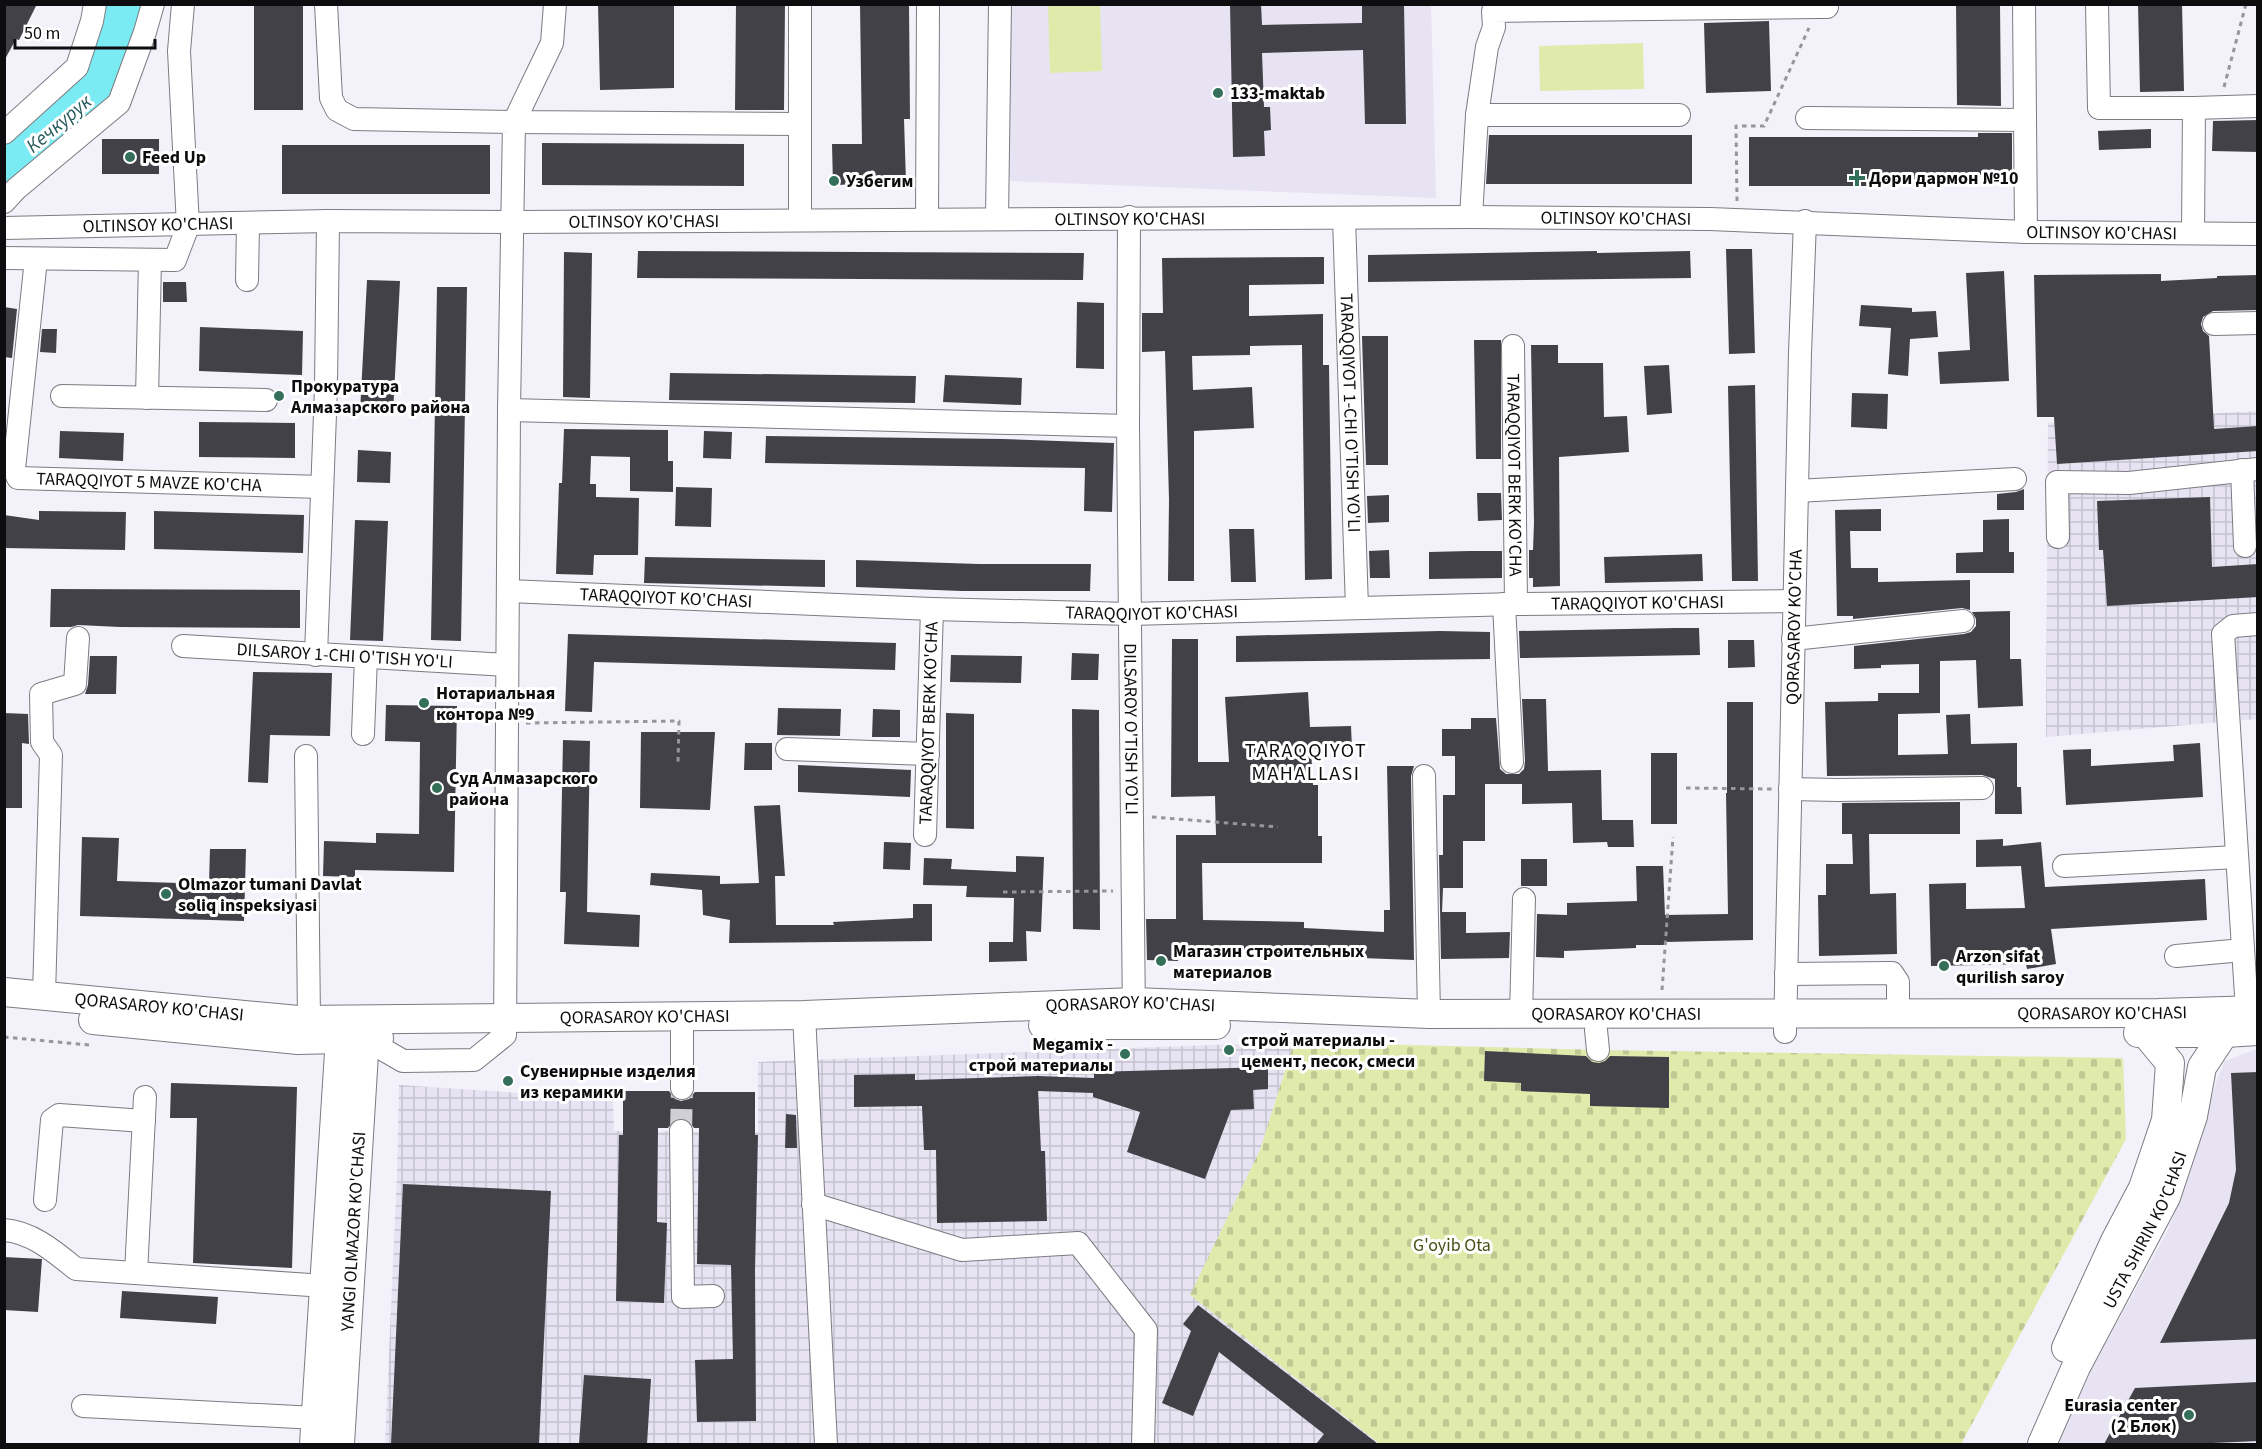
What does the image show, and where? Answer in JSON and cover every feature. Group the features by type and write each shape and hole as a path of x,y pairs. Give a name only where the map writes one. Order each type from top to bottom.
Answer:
{"main road":[{"name":"QORASAROY KO'CHASI","path":"4,992 309,1020 353,1029"},
{"name":"QORASAROY KO'CHASI","path":"4,1011 298,1040 353,1029 804,1022 1134,1013 1521,1015 1785,1023 2152,1023 2239,1018"},
{"name":"QORASAROY KO'CHASI","path":"1134,1013 1597,1040 1898,1014 2152,1023 2185,1033"},
{"path":"2170,1063 2185,1033 2239,1018"},
{"name":"USTA SHIRIN KO'CHASI","path":"2042,1444 2076,1367 2166,1197 2193,1116 2202,1067 2239,1018"},
{"name":"QORASAROY KO'CHASI","path":"505,1027 682,1032 804,1022"},
{"path":"2152,1023 2170,1063"},
{"name":"YANGI OLMAZOR KO'CHASI","path":"315,1431 325,1286 353,1029"},
{"name":"YANGI OLMAZOR KO'CHASI","path":"340,1444 353,1029"},
{"path":"2185,1033 2202,1067"},
{"name":"USTA SHIRIN KO'CHASI","path":"2022,1444 2115,1241 2143,1188 2166,1120 2170,1063"}],"street":[{"path":"4,132 77,67 95,4"},
{"path":"4,202 16,189 119,103 153,4"},
{"path":"4,258 175,260 188,225 179,51 183,4"},
{"path":"326,4 331,98 337,110 354,119 800,124"},
{"path":"505,1027 508,410 514,122 552,43 555,4"},
{"path":"800,4 800,220"},
{"path":"927,219 928,4"},
{"path":"998,218 1000,4"},
{"path":"2024,4 2026,232"},
{"path":"2097,4 2099,108 2258,106"},
{"path":"1471,217 1477,115 1487,47 1494,27 1494,11 1548,7 1823,6"},
{"path":"2193,233 2194,108"},
{"path":"1477,115 1678,115"},
{"path":"1807,118 2025,120"},
{"name":"DILSAROY O'TISH YO'LI","path":"1129,217 1128,426 1134,1013"},
{"name":"OLTINSOY KO'CHASI","path":"4,228 328,221 1471,217 1737,219 2026,232 2258,234"},
{"name":"TARAQQIYOT 1-CHI O'TISH YO'LI","path":"1344,218 1357,608"},
{"path":"316,655 328,221"},
{"name":"QORASAROY KO'CHA","path":"1785,1023 1805,221"},
{"path":"247,280 248,224"},
{"name":"TARAQQIYOT 5 MAVZE KO'CHA","path":"36,258 14,469 18,478 322,488"},
{"path":"147,398 150,260"},
{"path":"2214,324 2258,323"},
{"name":"TARAQQIYOT BERK KO'CHA","path":"1512,762 1510,604 1513,346"},
{"path":"62,396 266,400"},
{"path":"508,410 1128,426"},
{"path":"2058,537 2057,483 2129,483 2250,470 2245,546"},
{"path":"1797,491 2015,478"},
{"name":"TARAQQIYOT KO'CHASI","path":"508,591 932,609 1130,614 1510,604 1794,601"},
{"name":"TARAQQIYOT BERK KO'CHA","path":"926,835 932,609"},
{"path":"1793,639 1963,621"},
{"path":"2239,1018 2243,950 2223,634 2233,626 2258,624"},
{"path":"44,995 51,755 42,742 40,694 75,684 78,638"},
{"name":"DILSAROY 1-CHI O'TISH YO'LI","path":"183,646 507,665"},
{"path":"363,734 366,657"},
{"path":"787,749 928,754"},
{"path":"306,756 309,1020"},
{"path":"1424,776 1429,1014"},
{"path":"1790,789 1982,788"},
{"path":"2064,866 2237,858"},
{"path":"1521,1015 1524,899"},
{"path":"2176,956 2243,950"},
{"path":"1786,974 1892,973 1898,982 1898,1014"},
{"path":"804,1022 826,1444"},
{"path":"682,1032 682,1088"},
{"path":"136,1273 145,1097"},
{"path":"45,1200 52,1120 59,1115 144,1120"},
{"path":"681,1131 683,1297 713,1296"},
{"path":"813,1204 962,1250 1078,1244 1146,1330 1143,1444"},
{"path":"4,1230 15,1231 51,1248 76,1269 325,1286"},
{"path":"83,1406 315,1431"}],"path":[{"path":"2218,107 2246,4"},
{"path":"1737,219 1736,126 1764,126 1823,6"},
{"path":"507,723 679,721 678,762"},
{"path":"1686,788 1790,789"},
{"path":"1132,815 1278,827"},
{"path":"1662,990 1674,837"},
{"path":"1003,892 1133,891"}],"shaded area":[{"name":"133-maktab","path":"997,5 1431,5 1436,198 1010,181"},
{"path":"2257,411 2257,719 2046,737 2048,423"},
{"path":"1294,1042 1260,1150 1191,1295 1380,1444 385,1444 399,1085 613,1099 614,1131 758,1132 758,1062"},
{"path":"2257,1049 2257,1444 2051,1444 2168,1230 2190,1172 2217,1080 2225,1061"}],"green space":[{"path":"1048,5 1100,5 1102,71 1050,73"},
{"path":"1643,43 1644,89 1540,91 1539,46"},
{"name":"G'oyib Ota","path":"1294,1042 1598,1050 2123,1058 2126,1139 1961,1444 1380,1444 1190,1295 1260,1150"}],"water":[{"name":"Кечкурук","path":"104,5 147,5 116,99 5,190 5,142 82,75"}],"building":[{"path":"4,4 37,4 19,40 16,39 4,61"},
{"path":"254,4 303,4 303,110 254,110"},
{"path":"598,4 674,4 674,88 600,90"},
{"path":"736,4 785,4 784,110 735,110"},
{"path":"860,4 909,4 910,119 904,119 906,183 833,185 832,144 862,144"},
{"path":"1230,4 1261,4 1262,25 1362,23 1362,4 1404,4 1406,124 1365,124 1363,50 1262,53 1264,107 1270,107 1271,130 1264,131 1265,156 1233,157"},
{"path":"1956,4 2000,4 2001,106 1957,105"},
{"path":"2138,4 2182,4 2184,91 2140,92"},
{"path":"1769,21 1771,91 1706,93 1704,23"},
{"path":"2258,120 2258,152 2212,151 2213,121"},
{"path":"2151,129 2151,148 2099,150 2098,131"},
{"path":"1978,133 2012,133 2012,175 1957,175 1957,186 1749,186 1749,137 1978,137"},
{"path":"1489,135 1692,135 1692,184 1486,184"},
{"path":"102,139 159,139 159,174 102,174"},
{"path":"542,143 744,144 744,186 542,185"},
{"path":"282,145 490,145 490,194 282,194"},
{"path":"1726,249 1752,249 1755,353 1729,354"},
{"path":"638,251 1084,253 1083,280 637,278"},
{"path":"1597,251 1597,253 1690,251 1691,278 1368,282 1368,255"},
{"path":"564,252 592,253 590,398 563,397"},
{"path":"1324,257 1324,284 1249,285 1249,316 1323,314 1323,365 1329,365 1332,579 1305,580 1302,345 1250,346 1250,355 1192,356 1193,390 1252,387 1254,428 1194,431 1194,581 1168,581 1169,500 1165,351 1142,352 1142,313 1163,313 1162,258"},
{"path":"2004,271 2009,381 1940,384 1938,352 1970,350 1966,273"},
{"path":"2161,274 2161,281 2258,275 2258,310 2213,311 2203,317 2201,324 2203,331 2209,336 2214,429 2258,426 2258,451 2057,464 2054,417 2037,417 2034,275"},
{"path":"367,280 400,281 393,413 360,412"},
{"path":"163,282 186,282 187,302 163,302"},
{"path":"437,287 467,287 461,641 431,640"},
{"path":"1077,302 1104,303 1104,369 1076,368"},
{"path":"1861,305 1912,308 1912,312 1936,311 1938,337 1910,339 1908,376 1888,374 1891,328 1859,326"},
{"path":"4,307 17,309 12,358 4,357"},
{"path":"200,327 303,331 302,375 199,371"},
{"path":"42,329 57,329 56,353 40,352"},
{"path":"1362,336 1388,336 1388,465 1366,465"},
{"path":"1474,340 1501,340 1501,459 1476,459"},
{"path":"1531,345 1558,345 1558,363 1603,363 1604,417 1627,416 1629,452 1559,457 1560,586 1533,587 1533,578 1529,578 1529,550 1533,550 1534,523"},
{"path":"1669,365 1672,413 1647,415 1644,366"},
{"path":"670,373 916,376 915,403 669,400"},
{"path":"945,375 1022,378 1021,405 943,402"},
{"path":"1755,385 1758,581 1732,581 1728,386"},
{"path":"1852,393 1888,394 1887,429 1851,427"},
{"path":"199,422 295,423 295,458 199,457"},
{"path":"564,429 668,430 668,461 673,461 673,492 630,491 630,457 591,456 590,484 596,484 596,497 639,498 638,555 594,555 593,575 556,574 559,483 562,483"},
{"path":"60,431 124,433 123,461 59,458"},
{"path":"704,431 732,432 731,459 703,458"},
{"path":"766,436 1114,443 1112,512 1084,511 1085,468 765,463"},
{"path":"358,450 391,452 390,483 357,482"},
{"path":"676,487 712,488 711,527 675,526"},
{"path":"2024,489 2024,510 1997,510 1997,494"},
{"path":"1477,493 1501,493 1502,520 1478,521"},
{"path":"1389,495 1389,522 1368,523 1367,496"},
{"path":"2210,497 2212,567 2258,564 2258,597 2107,606 2103,550 2099,550 2097,501"},
{"path":"1881,509 1881,531 1850,531 1851,568 1878,568 1878,582 1970,580 1970,610 1962,608 1853,619 1853,616 1837,616 1835,510"},
{"path":"39,511 126,512 125,550 4,548 4,515 39,520"},
{"path":"154,511 304,515 303,553 154,549"},
{"path":"2009,519 2009,552 2014,552 2014,573 1956,573 1956,553 1983,552 1983,520"},
{"path":"355,520 388,521 383,641 350,640"},
{"path":"1229,529 1254,529 1256,582 1231,582"},
{"path":"1389,550 1390,578 1370,578 1369,551"},
{"path":"1502,551 1502,578 1429,579 1429,552"},
{"path":"1702,554 1703,581 1605,583 1604,557"},
{"path":"645,557 825,560 825,587 644,583"},
{"path":"856,560 979,564 1091,564 1090,591 962,591 856,587"},
{"path":"51,589 300,590 300,628 78,625 50,627"},
{"path":"2010,611 2010,659 2021,659 2023,706 1978,708 1976,660 1940,661 1940,713 1898,714 1898,755 1948,754 1946,715 1970,714 1971,744 2017,743 2017,787 2021,787 2022,814 1995,814 1995,779 1982,775 1827,776 1825,702 1878,701 1878,693 1919,693 1919,664 1881,665 1881,668 1854,669 1854,646 1964,634 1971,632 1976,626 1976,619 1972,612"},
{"path":"1699,628 1700,655 1520,658 1519,631"},
{"path":"1490,632 1490,659 1236,662 1236,636"},
{"path":"568,634 896,643 895,670 594,662 592,712 565,711"},
{"path":"1172,639 1198,639 1198,762 1229,762 1225,697 1308,692 1310,727 1351,726 1352,749 1311,749 1313,785 1318,785 1318,836 1322,836 1322,863 1202,863 1203,920 1304,922 1304,928 1384,932 1384,910 1390,910 1387,766 1414,766 1411,776 1414,960 1179,951 1178,961 1147,960 1146,919 1176,919 1176,835 1216,835 1215,796 1171,797"},
{"path":"1728,640 1754,640 1755,667 1728,668"},
{"path":"1072,653 1099,654 1098,680 1071,680"},
{"path":"951,655 1022,656 1021,683 950,682"},
{"path":"90,656 117,656 116,694 85,694 88,685"},
{"path":"253,672 332,673 330,736 270,735 268,783 248,782"},
{"path":"1522,699 1546,699 1548,771 1601,770 1602,820 1633,820 1634,847 1608,847 1607,842 1573,843 1572,803 1522,804 1522,784 1485,784 1485,841 1463,841 1463,888 1443,888 1442,912 1466,912 1466,933 1510,932 1509,958 1441,959 1439,855 1443,855 1443,795 1455,795 1455,756 1442,756 1442,729 1471,729 1471,718 1496,718 1500,769 1506,774 1519,774 1524,769 1525,761"},
{"path":"1727,702 1753,702 1753,940 1665,942 1665,945 1636,945 1636,948 1564,951 1564,958 1536,957 1537,914 1567,915 1567,903 1637,901 1636,866 1663,866 1665,915 1728,914"},
{"name":"Суд Алмазарского района","path":"386,705 457,706 454,872 355,870 355,877 323,876 324,841 376,843 376,833 419,834 420,742 385,741"},
{"path":"778,708 841,709 840,736 777,735"},
{"path":"873,709 900,710 900,737 872,737"},
{"path":"1072,709 1099,710 1100,930 1073,929"},
{"path":"4,713 28,714 29,744 22,743 22,808 4,808"},
{"path":"946,713 974,714 974,829 946,828"},
{"path":"641,732 715,732 710,810 640,808"},
{"path":"563,740 590,741 587,912 640,915 639,947 564,944 566,892 560,892"},
{"path":"745,743 772,743 772,770 744,770"},
{"path":"2200,743 2203,797 2066,805 2063,750 2091,749 2091,766 2174,761 2173,745"},
{"path":"1651,753 1677,753 1677,824 1651,824"},
{"path":"798,765 911,770 910,797 798,792"},
{"path":"1960,802 1960,834 1869,834 1870,894 1896,893 1897,954 1819,956 1818,895 1826,895 1826,864 1853,864 1852,834 1842,834 1842,803"},
{"path":"780,805 785,876 775,876 776,925 834,925 833,922 913,918 913,904 932,904 932,941 729,943 730,920 703,915 702,890 650,885 651,873 720,876 720,884 759,883 754,806"},
{"path":"82,837 119,838 117,881 209,884 210,849 246,849 244,921 80,916"},
{"path":"2003,839 2003,846 2041,842 2045,887 2205,879 2207,920 2051,929 2056,964 2027,969 2026,964 1931,966 1929,884 1966,883 1966,909 2025,908 2021,866 1976,867 1976,840"},
{"path":"884,842 911,843 910,870 883,869"},
{"path":"1016,856 1044,857 1041,932 1026,931 1027,961 989,962 989,942 1013,942 1014,898 966,897 967,886 923,885 924,858 952,859 951,869 1016,872"},
{"path":"1521,859 1547,859 1547,886 1521,886"},
{"path":"1485,1051 1586,1056 1592,1062 1599,1063 1610,1056 1669,1057 1669,1108 1590,1106 1590,1094 1521,1091 1521,1083 1484,1081"},
{"path":"1268,1067 1268,1089 1253,1090 1254,1109 1231,1110 1205,1179 1127,1152 1140,1112 1093,1097 1093,1093 1038,1091 1041,1151 1045,1151 1047,1221 937,1223 936,1150 924,1150 922,1106 854,1107 854,1075 915,1074 915,1080 1038,1076 1094,1078 1094,1072"},
{"path":"2258,1072 2258,1339 2160,1343 2229,1203 2236,1170 2231,1073"},
{"path":"171,1083 297,1087 292,1268 193,1263 197,1118 170,1118"},
{"path":"623,1091 669,1091 675,1099 681,1101 689,1099 695,1092 755,1092 755,1135 758,1135 755,1270 756,1421 697,1422 695,1360 733,1359 731,1265 697,1264 699,1128 694,1128 687,1119 675,1119 668,1128 658,1128 657,1222 667,1223 664,1303 616,1301 619,1135 623,1135"},
{"path":"786,1114 796,1115 797,1148 785,1148"},
{"path":"403,1184 551,1191 539,1444 391,1444"},
{"path":"4,1257 42,1259 38,1312 4,1310"},
{"path":"122,1291 218,1297 216,1324 120,1318"},
{"path":"1198,1305 1378,1444 1316,1444 1324,1434 1219,1352 1193,1416 1162,1403 1191,1331 1183,1324"},
{"path":"584,1375 651,1379 647,1444 579,1444"},
{"name":"Eurasia center (2 Блок)","path":"2258,1382 2258,1441 2104,1444 2135,1388"}],"tunnel":[{"path":"681,1131 682,1088"}],"place":[{"name":"133-maktab","path":"1218,93"},
{"name":"Feed Up","path":"130,157"},
{"name":"Дори дармон №10","path":"1857,178"},
{"name":"Узбегим","path":"834,181"},
{"name":"Прокуратура Алмазарского района","path":"279,396"},
{"name":"Нотариальная контора №9","path":"424,703"},
{"name":"Суд Алмазарского района","path":"437,788"},
{"name":"Olmazor tumani Davlat soliq inspeksiyasi","path":"166,894"},
{"name":"Магазин строительных материалов","path":"1161,961"},
{"name":"Arzon sifat qurilish saroy","path":"1944,966"},
{"name":"строй материалы - цемент, песок, смеси","path":"1229,1050"},
{"name":"Megamix - строй материалы","path":"1125,1054"},
{"name":"Сувенирные изделия из керамики","path":"508,1081"},
{"name":"Eurasia center (2 Блок)","path":"2189,1415"}],"district":[{"name":"TARAQQIYOT MAHALLASI","path":"1306,762"}]}
